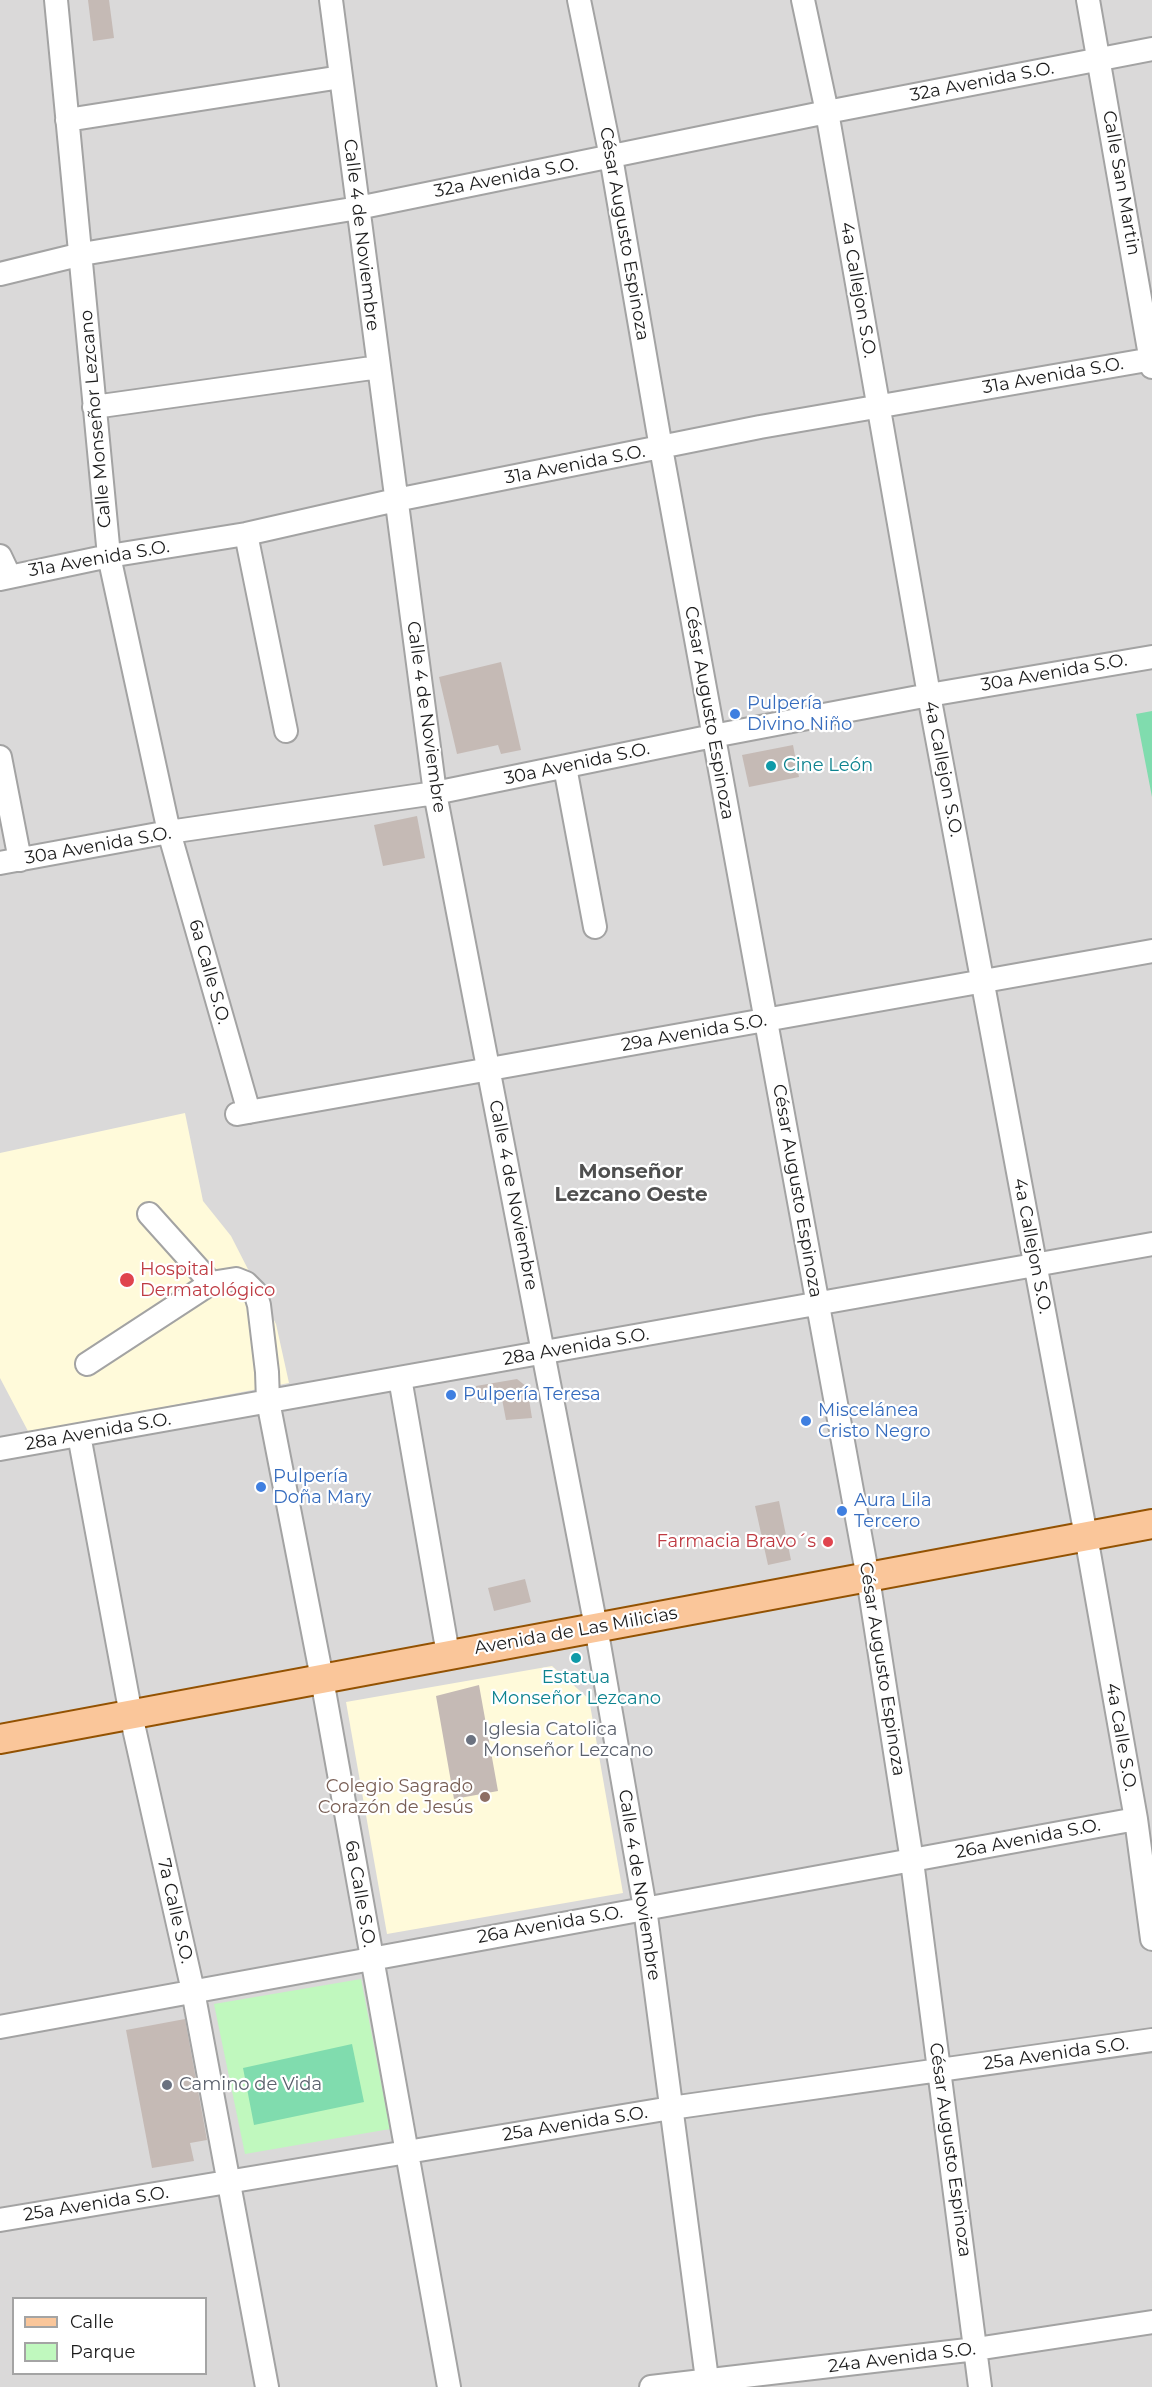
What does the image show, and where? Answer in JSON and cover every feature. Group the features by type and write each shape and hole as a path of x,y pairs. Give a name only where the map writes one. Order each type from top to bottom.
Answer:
{"main road":[{"name":"Avenida de Las Milicias","path":"0,1739 1152,1524"}],"street":[{"name":"Calle Monseñor Lezcano","path":"56,0 109,556 169,832"},
{"name":"Calle 4 de Noviembre","path":"331,0 435,793 596,1627 645,1908 708,2384"},
{"name":"César Augusto Espinoza","path":"579,0 611,157 713,736 868,1578 912,1861 980,2387"},
{"name":"4a Callejon S.O.","path":"803,0 827,112 929,695 1086,1536"},
{"name":"Calle San Martin","path":"1088,0 1152,361"},
{"name":"32a Avenida S.O.","path":"0,274 82,254 358,208 827,112 1152,50"},
{"path":"67,120 341,77"},
{"name":"31a Avenida S.O.","path":"3,570 246,534 396,500 760,427 1152,361"},
{"path":"94,407 379,367"},
{"path":"246,534 286,731"},
{"name":"30a Avenida S.O.","path":"10,862 169,832 435,793 713,736 929,695 1152,657"},
{"path":"0,757 10,862"},
{"path":"565,766 595,927"},
{"name":"6a Calle S.O.","path":"169,832 243,1113"},
{"name":"29a Avenida S.O.","path":"243,1113 1152,951"},
{"path":"87,1364 212,1283 148,1214"},
{"name":"28a Avenida S.O.","path":"0,1449 1152,1244"},
{"name":"6a Calle S.O.","path":"212,1283 236,1279 246,1283 255,1292 259,1305 268,1401 322,1678 449,2387"},
{"path":"400,1378 448,1654"},
{"name":"7a Calle S.O.","path":"79,1435 130,1715 193,1991 267,2387"},
{"name":"4a Calle S.O.","path":"1086,1536 1136,1819 1152,1939"},
{"name":"26a Avenida S.O.","path":"0,2027 1136,1819"},
{"name":"25a Avenida S.O.","path":"0,2220 671,2108 1152,2040"},
{"name":"24a Avenida S.O.","path":"651,2387 708,2384 976,2349 1152,2322"}],"shaded area":[{"path":"0,0 1152,0 1152,2387 0,2387"},
{"name":"Hospital Dermatológico","path":"185,1113 203,1201 231,1236 276,1324 289,1383 29,1433 0,1378 0,1153"},
{"name":"Colegio Sagrado Corazón de Jesús","path":"552,1666 589,1699 623,1893 387,1934 346,1702"}],"green space":[{"path":"1152,711 1152,797 1136,714"},
{"path":"361,1979 390,2129 245,2154 214,2004"},
{"path":"352,2044 364,2102 254,2125 243,2068"}],"building":[{"path":"88,0 109,0 114,38 93,41"},
{"path":"501,662 521,750 501,754 498,745 457,754 439,677"},
{"name":"Cine León","path":"793,745 799,777 749,787 742,755"},
{"path":"417,816 425,858 383,866 374,825"},
{"path":"517,1379 527,1387 532,1418 506,1420 502,1399 480,1403 476,1386"},
{"path":"779,1501 791,1560 768,1565 755,1506"},
{"path":"525,1579 531,1602 494,1611 488,1588"},
{"path":"479,1685 498,1791 454,1799 436,1696"},
{"name":"Camino de Vida","path":"185,2019 207,2140 190,2143 194,2161 152,2168 126,2030"}],"place":[{"name":"Pulpería Divino Niño","path":"735,714"},
{"name":"Cine León","path":"771,766"},
{"name":"Hospital Dermatológico","path":"127,1280"},
{"name":"Pulpería Teresa","path":"451,1395"},
{"name":"Miscelánea Cristo Negro","path":"806,1421"},
{"name":"Pulpería Doña Mary","path":"261,1487"},
{"name":"Aura Lila Tercero","path":"842,1511"},
{"name":"Farmacia Bravo´s","path":"828,1542"},
{"name":"Estatua Monseñor Lezcano","path":"576,1658"},
{"name":"Iglesia Catolica Monseñor Lezcano","path":"471,1740"},
{"name":"Colegio Sagrado Corazón de Jesús","path":"485,1797"},
{"name":"Camino de Vida","path":"167,2085"}],"district":[{"name":"Monseñor Lezcano Oeste","path":"631,1184"}]}
